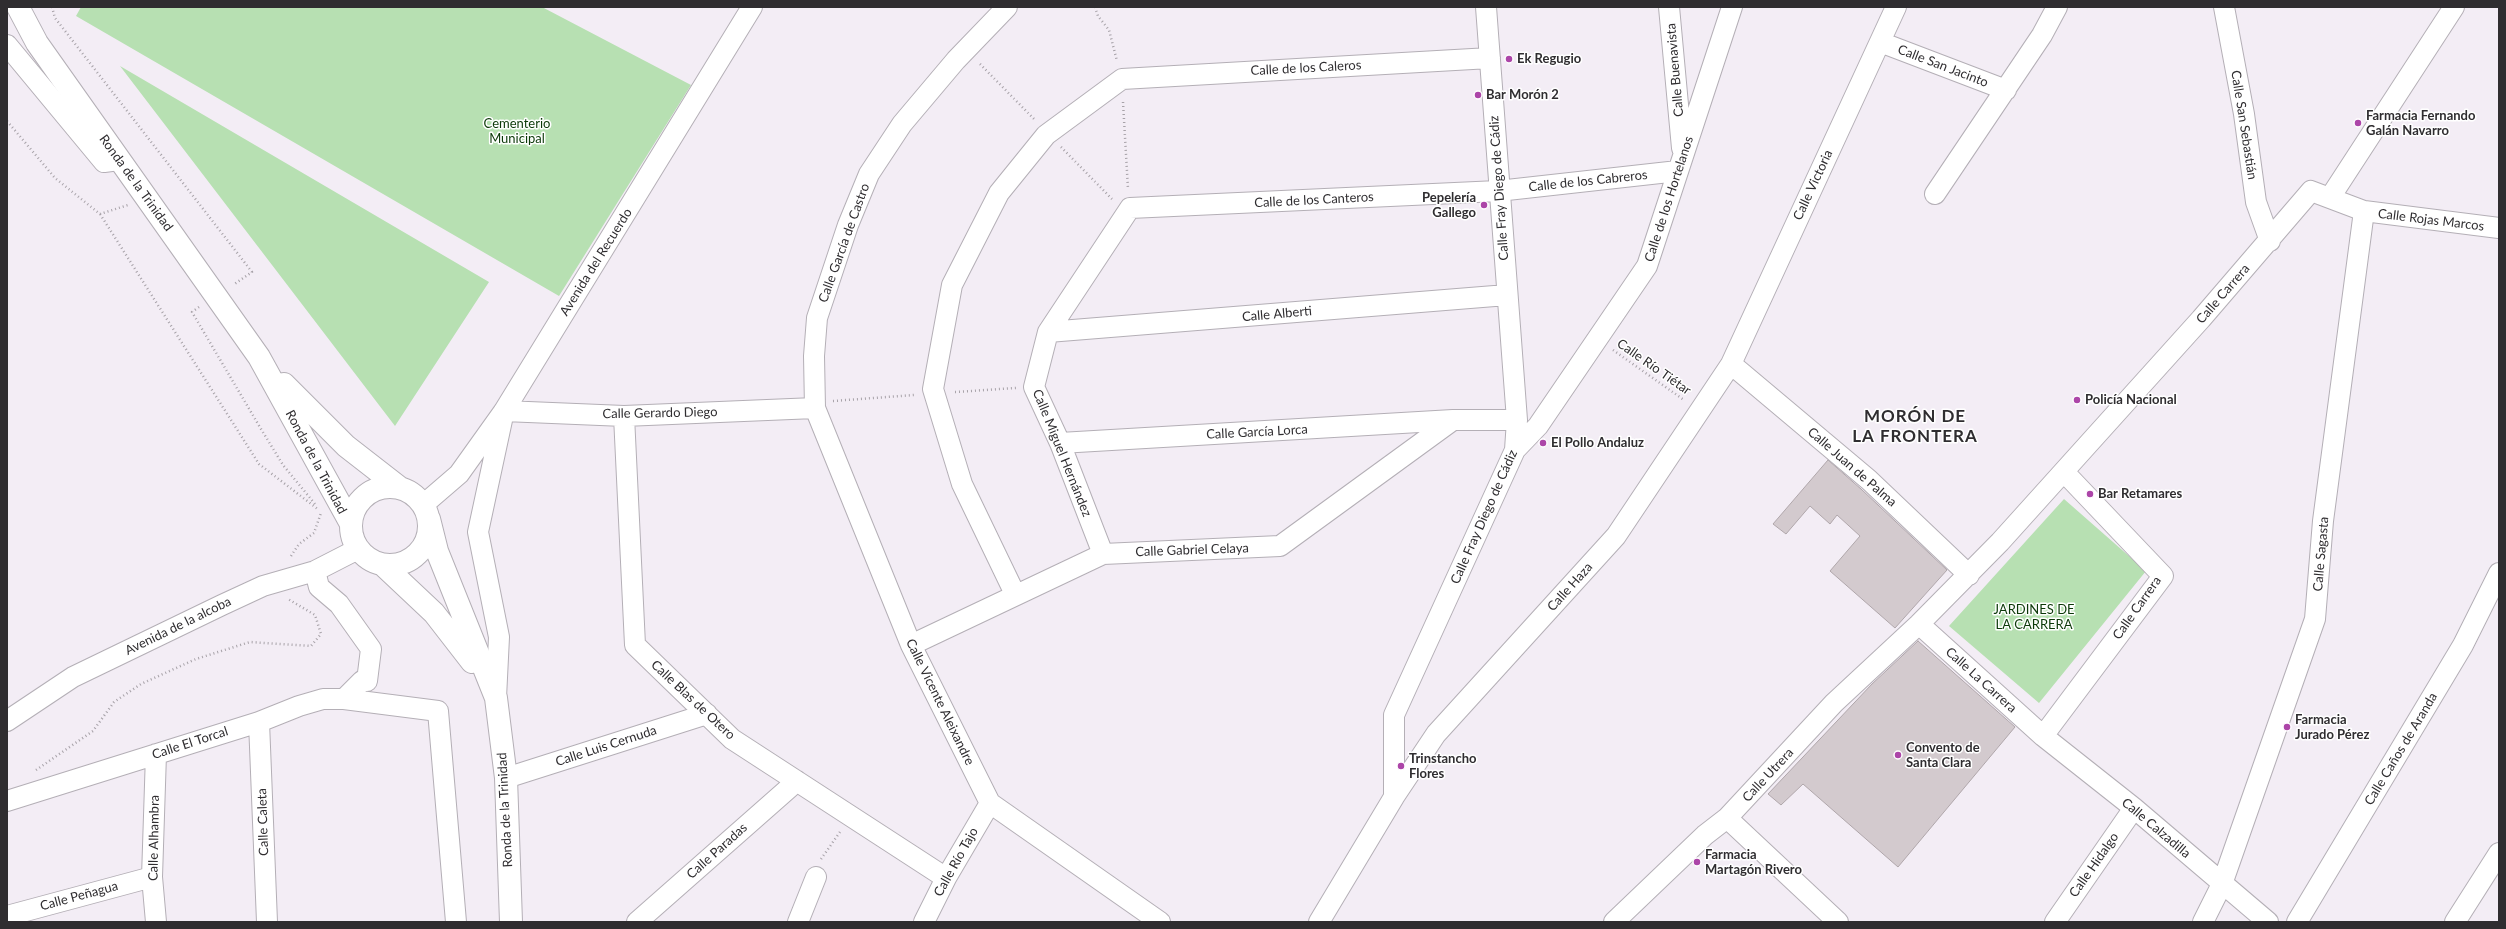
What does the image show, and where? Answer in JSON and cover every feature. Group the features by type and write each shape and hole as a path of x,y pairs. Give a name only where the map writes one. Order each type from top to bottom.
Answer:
{"main road":[{"name":"Ronda de la Trinidad","path":"18,7 37,43 259,357 329,482 349,522"},
{"name":"Ronda de la Trinidad","path":"259,357 305,407 346,446 400,488"},
{"path":"383,488 400,488 409,492 426,512 429,532 425,544 418,554 408,562 396,566 383,565 373,562 358,549 351,533 349,522 359,503 367,495 383,488"},
{"name":"Ronda de la Trinidad","path":"426,512 437,551 496,698 506,778 511,922"},
{"name":"Ronda de la Trinidad","path":"383,565 434,613 462,647 496,698"}],"street":[{"name":"Avenida del Recuerdo","path":"426,512 459,474 504,411 752,7"},
{"name":"Calle García de Castro","path":"815,408 814,356 817,318 848,225 869,174 902,124 956,60 1007,7"},
{"name":"Calle Fray Diego de Cádiz","path":"1394,797 1394,715 1515,450 1517,420 1498,192 1486,7"},
{"name":"Calle Buenavista","path":"1669,7 1680,164"},
{"name":"Calle de los Hortelanos","path":"1515,450 1538,426 1647,266 1732,7"},
{"name":"Calle Victoria","path":"1731,364 1896,7"},
{"name":"Calle San Jacinto","path":"1935,194 2042,35 2057,7"},
{"name":"Calle San Sebastián","path":"2224,7 2244,114 2256,202 2270,241"},
{"path":"2331,196 2454,7"},
{"name":"Calle San Jacinto","path":"1880,42 2006,90"},
{"path":"7,45 104,162 119,160"},
{"name":"Calle de los Caleros","path":"1122,79 1490,58"},
{"path":"1015,594 962,484 933,389 952,285 999,193 1046,135 1122,79"},
{"name":"Calle de los Cabreros","path":"1498,192 1680,164"},
{"name":"Calle Carrera","path":"1919,624 1969,575 2065,472 2270,241 2311,191 2331,196"},
{"name":"Calle de los Canteros","path":"1130,208 1498,192"},
{"name":"Calle Rojas Marcos","path":"2331,196 2364,211 2499,228"},
{"name":"Calle Miguel Hernández","path":"1103,554 1060,443 1034,387 1048,332 1130,208"},
{"name":"Calle Sagasta","path":"2203,922 2222,884 2315,619 2323,521 2364,211"},
{"name":"Calle Alberti","path":"1048,332 1507,296"},
{"name":"Calle Haza","path":"1394,797 1436,734 1616,536 1731,364"},
{"name":"Calle Juan de Palma","path":"1731,364 1869,480 1969,575"},
{"name":"Calle Gerardo Diego","path":"504,411 624,416 815,408"},
{"name":"Calle Vicente Aleixandre","path":"815,408 911,645 990,803 1160,922"},
{"path":"496,698 499,637 478,532 504,411"},
{"name":"Calle Blas de Otero","path":"624,416 635,645 732,739 946,878"},
{"name":"Calle Gabriel Celaya","path":"911,645 1015,594 1103,554 1280,546 1453,420"},
{"name":"Calle García Lorca","path":"1060,443 1453,420 1517,420"},
{"name":"Calle Carrera","path":"2043,736 2163,576 2065,472"},
{"name":"Avenida de la alcoba","path":"7,721 73,677 264,586 315,571 358,549"},
{"path":"315,571 319,587 340,604 371,649 367,681 362,681 344,699"},
{"name":"Calle Caños de Aranda","path":"2297,922 2463,645 2499,573"},
{"name":"Calle La Carrera","path":"1919,624 2043,736"},
{"name":"Calle Utrera","path":"1614,922 1705,835 1727,818 1834,703 1919,624"},
{"name":"Calle El Torcal","path":"7,801 259,722 323,699 344,699 438,711 456,922"},
{"name":"Calle Luis Cernuda","path":"506,778 707,714"},
{"name":"Calle Caleta","path":"259,722 267,922"},
{"name":"Calle Calzadilla","path":"2043,736 2134,808 2268,922"},
{"name":"Calle Alhambra","path":"156,754 152,877 156,922"},
{"name":"Calle Paradas","path":"637,922 797,780"},
{"path":"1318,922 1394,797"},
{"name":"Calle Río Tajo","path":"924,922 946,878 990,803"},
{"name":"Calle Hidalgo","path":"2055,922 2134,808"},
{"path":"1727,818 1838,922"},
{"path":"2455,922 2499,853"},
{"name":"Calle Peñagua","path":"7,916 152,877"},
{"path":"798,922 816,877"}],"path":[{"path":"52,7 55,18 252,272"},
{"path":"1095,7 1098,16 1109,30 1122,79 1130,208"},
{"path":"7,121 54,178 100,214 259,464 322,512 349,522"},
{"path":"100,214 147,198"},
{"path":"192,312 283,466 322,512"},
{"name":"Calle Río Tiétar","path":"1598,339 1699,411"},
{"path":"314,533 322,512"},
{"path":"31,773 93,731 114,702 141,684 196,659 250,642 311,646 321,634 315,614 302,606"},
{"path":"816,877 820,861 839,834 848,814"}],"green space":[{"name":"Cementerio Municipal","path":"81,7 542,7 691,85 559,296 76,16"},
{"path":"120,66 489,282 395,426"},
{"name":"JARDINES DE LA CARRERA","path":"2064,499 2146,571 2039,703 1949,626"}],"building":[{"path":"1828,460 1947,570 1895,628 1830,571 1860,536 1837,515 1830,524 1810,506 1786,534 1773,524"},
{"name":"Convento de Santa Clara","path":"1918,641 2015,727 1898,867 1803,784 1781,805 1768,794 1872,684"}],"place":[{"name":"Ek Regugio","path":"1509,59"},
{"name":"Bar Morón 2","path":"1478,95"},
{"name":"Farmacia Fernando Galán Navarro","path":"2358,123"},
{"name":"Pepelería Gallego","path":"1484,205"},
{"name":"Policía Nacional","path":"2077,400"},
{"name":"El Pollo Andaluz","path":"1543,443"},
{"name":"Bar Retamares","path":"2090,494"},
{"name":"Farmacia Jurado Pérez","path":"2287,727"},
{"name":"Convento de Santa Clara","path":"1898,755"},
{"name":"Trinstancho Flores","path":"1401,766"},
{"name":"Farmacia Martagón Rivero","path":"1697,862"}],"district":[{"name":"MORÓN DE LA FRONTERA","path":"1915,427"}]}
